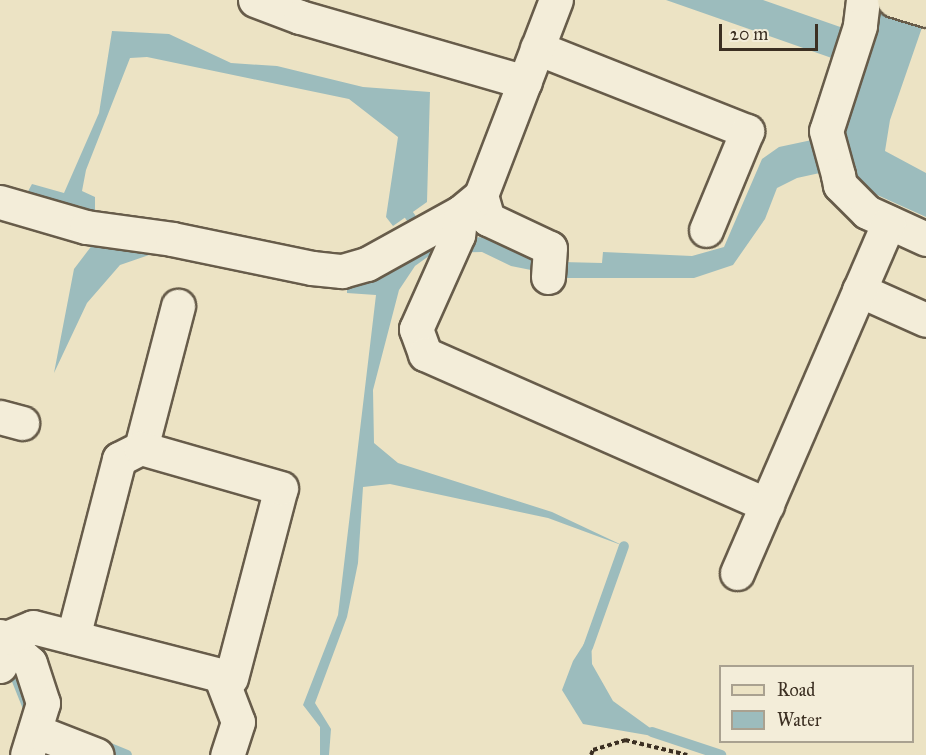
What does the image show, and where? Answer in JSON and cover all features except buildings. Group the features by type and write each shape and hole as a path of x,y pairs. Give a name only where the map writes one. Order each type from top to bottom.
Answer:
{"main road":[{"path":"894,0 926,10"}],"street":[{"path":"255,0 300,17 525,82"},
{"path":"556,0 525,82 449,227 416,329 425,354 767,505"},
{"path":"861,13 826,131 840,185 867,212 926,238"},
{"path":"537,48 747,131 706,230"},
{"path":"0,202 95,228 342,270 367,264 449,227 488,219 550,248 549,269"},
{"path":"737,573 889,222"},
{"path":"859,290 926,320"},
{"path":"141,448 178,306"},
{"path":"73,637 119,459 141,448 281,488 231,678 33,627 2,650 30,663 35,730 97,755"},
{"path":"220,675 238,722 227,755"}],"path":[{"path":"591,755 593,750 625,740 687,755"}],"water":[{"path":"666,0 763,0 866,36 880,0 926,16 890,120 885,151 926,173 926,217 875,194 847,167 797,178 777,188 765,219 733,265 694,278 562,278 562,262 602,263 603,252 692,256 724,247 762,159 779,147 840,134 863,69"},
{"path":"112,31 169,34 231,63 277,66 363,87 430,92 427,202 393,226 386,217 398,137 349,99 147,57 130,58 86,170 82,191 95,197 95,214 81,206 26,195 32,184 64,193 99,113"},
{"path":"485,237 538,256 536,271 511,266 482,252 433,253 415,266 399,290 373,390 374,443 398,463 552,512 624,546 548,518 390,484 363,487 358,563 347,617 315,703 331,729 329,755 320,755 320,727 303,705 338,615 376,295 347,293 347,284 436,239"},
{"path":"93,244 149,255 120,265 87,303 54,373 74,269"},
{"path":"591,633 592,664 613,701 664,738 583,724 562,690 573,661"}],"waterway":[{"path":"409,215 421,232"},
{"path":"588,647 624,546"},
{"path":"9,661 28,708"},
{"path":"652,732 721,755"},
{"path":"100,744 127,755"}]}
